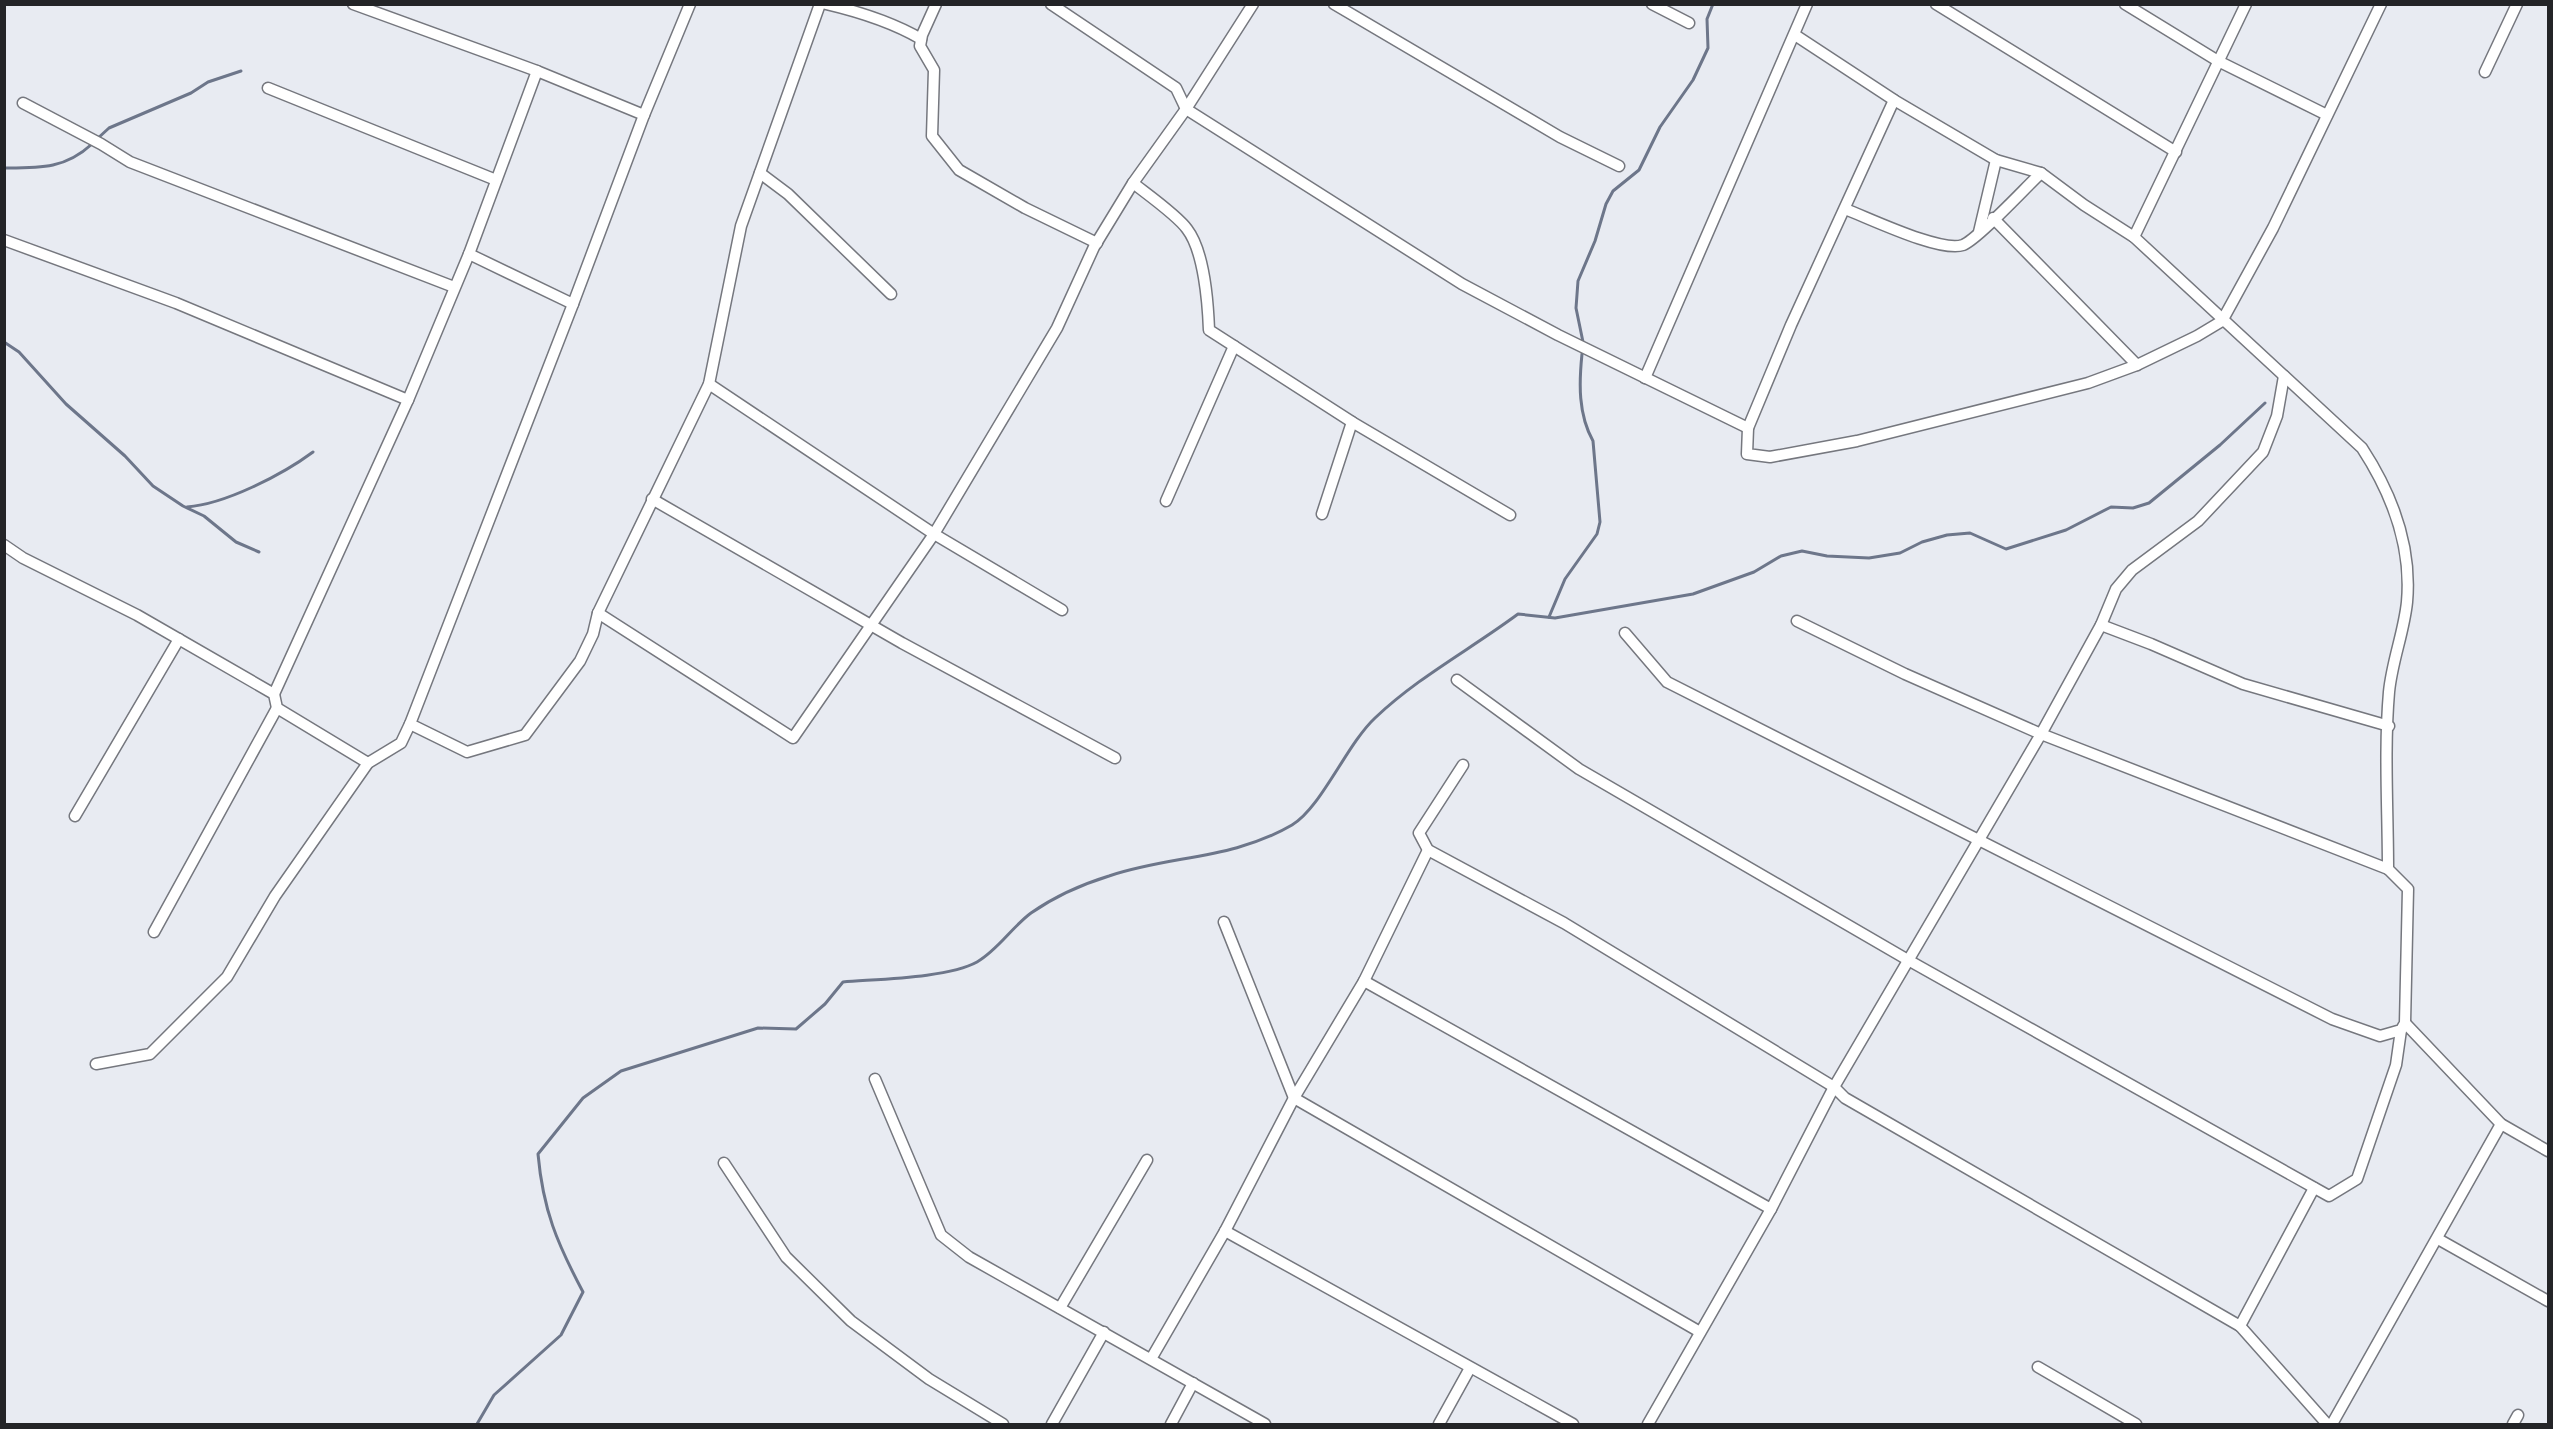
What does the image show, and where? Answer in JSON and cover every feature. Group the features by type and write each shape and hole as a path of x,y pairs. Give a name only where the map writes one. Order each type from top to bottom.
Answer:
{"street":[{"path":"353,4 537,72 644,115"},
{"path":"96,1064 150,1054 227,977 275,896 368,763 401,743 573,304 644,115 690,4"},
{"path":"410,724 467,752 525,735 580,661 598,613 709,384 741,226 820,4"},
{"path":"826,4 850,9 902,28 921,39"},
{"path":"936,4 920,46 934,70 932,136 959,170 1025,208 1097,243"},
{"path":"1051,4 1176,88 1186,109 1462,284 1748,428"},
{"path":"598,613 793,738 934,534 1056,328 1097,243 1133,183 1186,109 1253,4"},
{"path":"1334,4 1560,138 1619,166"},
{"path":"1652,4 1689,23"},
{"path":"1646,378 1807,4"},
{"path":"1936,4 2176,152"},
{"path":"2125,4 2218,61 2327,115"},
{"path":"2134,237 2246,4"},
{"path":"1894,100 1791,325 1748,428 1747,454 1770,457 1857,441 2088,383 2137,365 2197,336 2222,321 2273,228 2381,4"},
{"path":"2485,72 2517,4"},
{"path":"1795,35 1894,100 1996,160 2041,173 2084,205 2134,237 2222,321 2362,448 2380,476 2396,513 2405,547 2407,602 2393,663 2389,726 2388,869"},
{"path":"368,763 278,708 274,694 408,400 469,254 537,72"},
{"path":"268,88 496,180"},
{"path":"23,103 130,162 454,287"},
{"path":"1979,233 1996,160"},
{"path":"760,173 788,194 891,294"},
{"path":"1845,209 1938,245 1962,245 1979,233 2041,173"},
{"path":"1133,183 1187,229 1198,252 1209,312 1209,330 1352,422 1510,515"},
{"path":"1993,218 2137,365"},
{"path":"4,240 176,303 408,400"},
{"path":"469,254 573,304"},
{"path":"1166,501 1234,346"},
{"path":"1648,1425 1771,1209 1834,1087 2041,734 2101,625 2116,589 2132,570 2198,521 2263,452 2277,416 2284,376"},
{"path":"709,384 934,534 1062,610"},
{"path":"1322,514 1352,422"},
{"path":"652,499 870,624 1115,758"},
{"path":"4,545 23,558 137,615 274,694"},
{"path":"1457,680 1579,769 1908,960 2314,1188 2329,1196 2357,1179 2396,1065 2403,1027 2408,889 2388,869 2041,734 1905,674 1797,621"},
{"path":"2101,625 2243,684 2389,726"},
{"path":"1625,633 1667,681 2332,1019 2380,1036 2403,1027"},
{"path":"75,816 179,639"},
{"path":"154,932 278,708"},
{"path":"1463,765 1419,832 1428,850 1564,923 1834,1087 1845,1098 2240,1326 2327,1425"},
{"path":"1151,1359 1226,1231 1294,1098 1364,981 1428,850"},
{"path":"1224,922 1294,1098 1700,1332"},
{"path":"1364,981 1771,1209"},
{"path":"2403,1027 2501,1124 2548,1151"},
{"path":"875,1079 941,1235 969,1257 1265,1425"},
{"path":"2332,1425 2501,1124"},
{"path":"1060,1308 1148,1160"},
{"path":"724,1163 786,1257 851,1321 929,1379 1003,1425"},
{"path":"2240,1326 2314,1188"},
{"path":"1226,1231 1573,1425"},
{"path":"2438,1239 2548,1301"},
{"path":"1052,1425 1104,1332"},
{"path":"2038,1367 2136,1425"},
{"path":"1439,1425 1470,1368"},
{"path":"1171,1425 1193,1383"}],"waterway":[{"path":"1583,342 1576,308 1578,281 1595,241 1606,204 1613,191 1639,170 1660,127 1693,80 1708,48 1707,19 1713,4"},
{"path":"97,139 109,128 191,93 208,82 241,71"},
{"path":"4,168 41,167 62,163 92,144"},
{"path":"4,342 19,352 66,404 125,456 153,486 183,506 204,516 236,542 259,552"},
{"path":"1549,617 1565,579 1597,534 1600,522 1593,441 1582,409 1580,376 1582,354"},
{"path":"477,1424 494,1395 561,1335 583,1292 553,1226 543,1192 538,1154 583,1098 621,1071 758,1028 796,1029 825,1004 843,982 931,975 964,967 985,957 1031,913 1079,887 1132,869 1247,845 1292,825 1303,817 1324,791 1354,743 1375,718 1409,689 1518,614 1555,618 1693,594 1754,572 1781,556 1802,551 1827,556 1869,558 1900,553 1922,542 1947,535 1970,533 2006,549 2066,530 2111,507 2133,508 2149,503 2220,445 2265,403"},
{"path":"187,507 202,505 253,487 286,470 313,452"}]}
